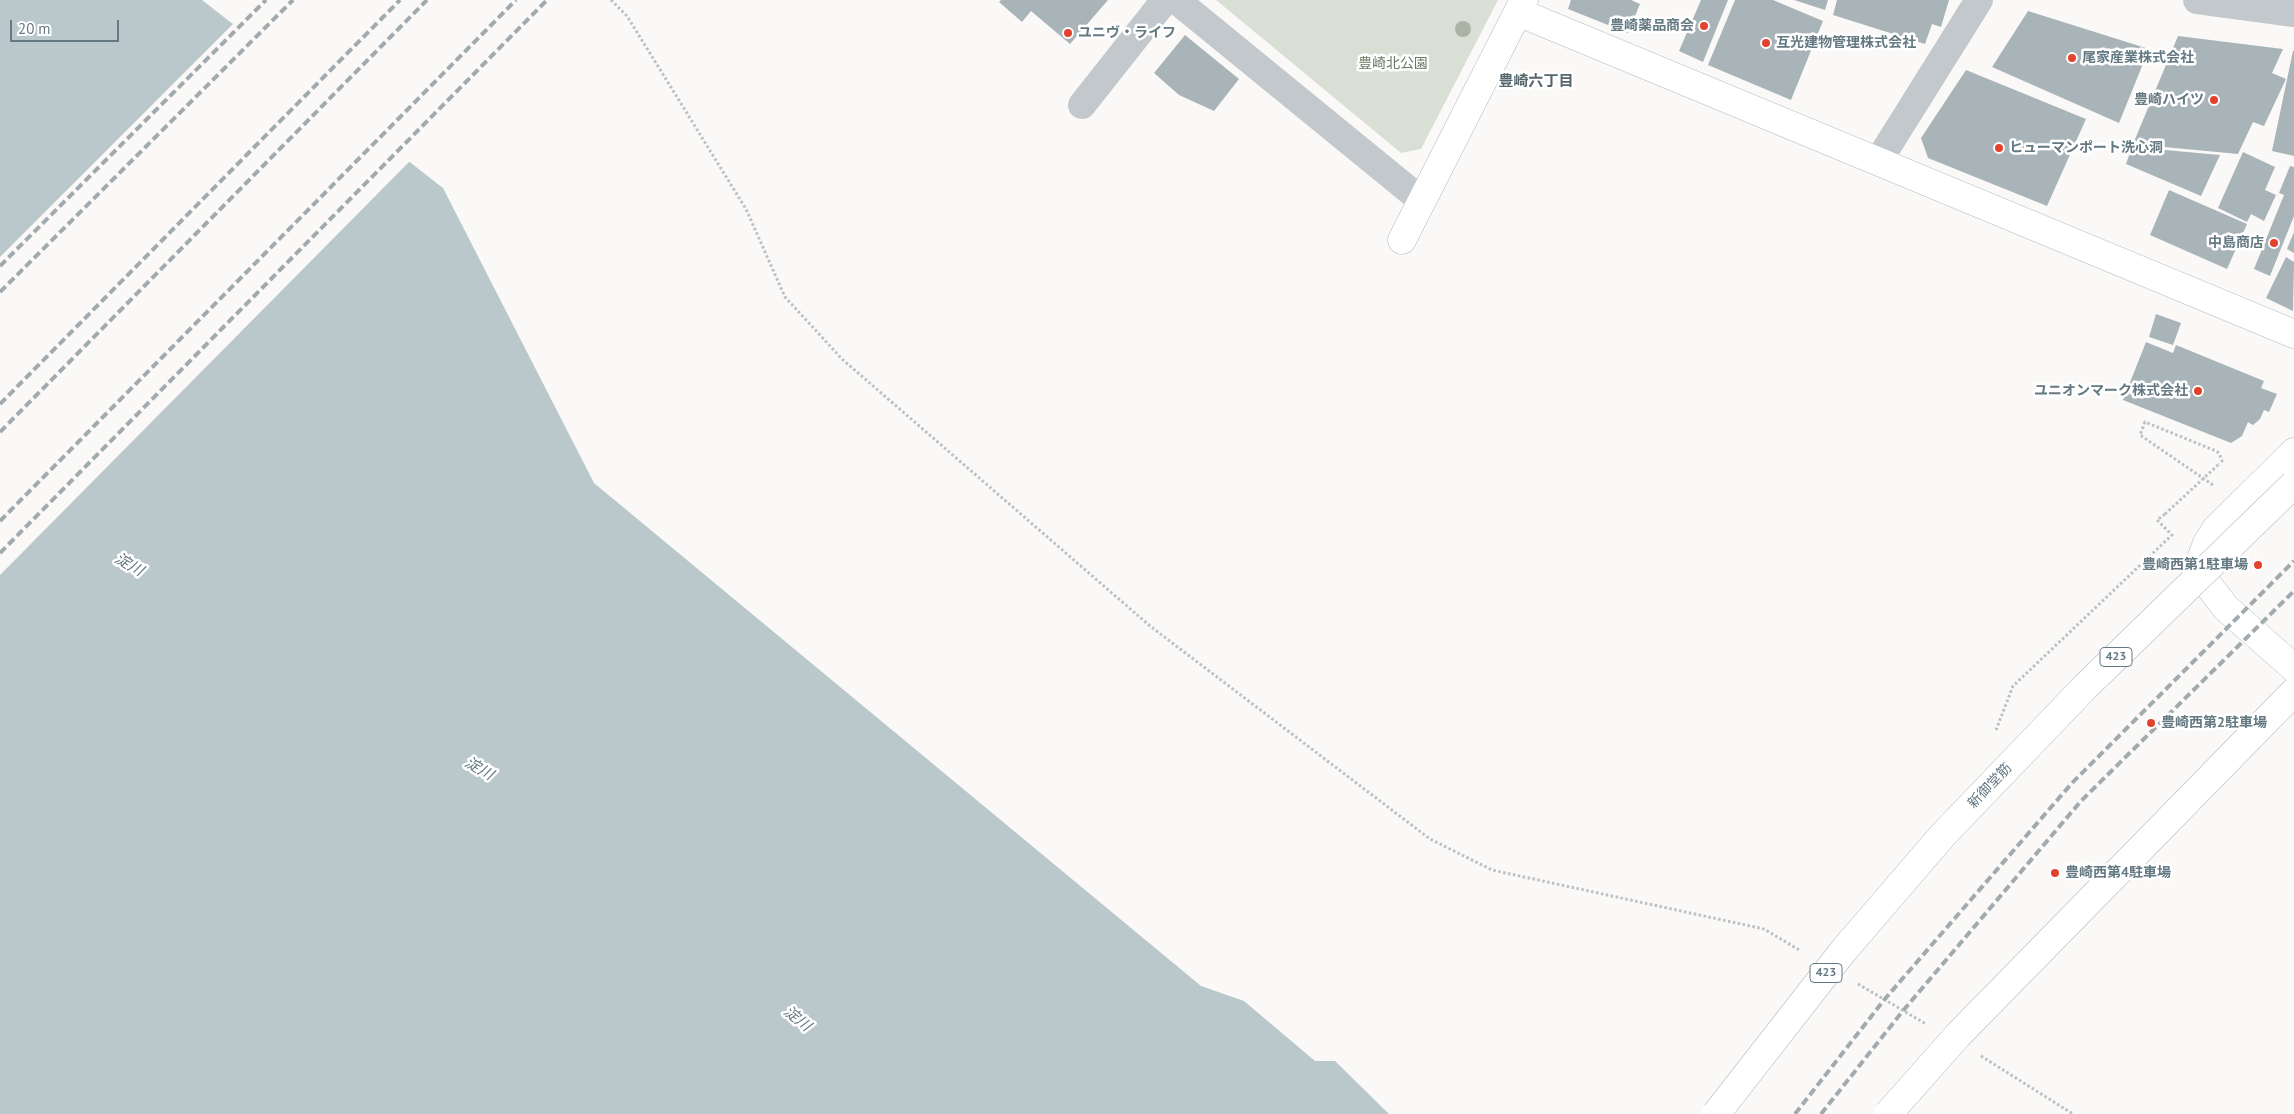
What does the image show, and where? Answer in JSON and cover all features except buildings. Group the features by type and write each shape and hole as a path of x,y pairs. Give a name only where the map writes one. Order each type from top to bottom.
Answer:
{"main road":[{"path":"1402,240 1521,6 1879,160 2294,334"},
{"path":"2294,452 2216,529 2202,554 2201,572 2206,582 2226,608 2294,668"},
{"name":"新御堂筋","path":"1716,1114 1844,950 1942,836 2085,687 2294,484"},
{"path":"1888,1114 1958,1035 2294,692"}],"street":[{"path":"1082,105 1165,0"},
{"path":"1176,0 1421,200"},
{"path":"1879,160 1979,0"},
{"path":"2197,0 2294,14"}],"path":[{"path":"611,0 627,16 746,209 785,297 842,359 1150,626 1430,838 1492,870"},
{"path":"1994,737 2013,686 2172,535 2157,520 2222,460 2220,453 2216,450 2145,422 2140,435 2240,504"}],"green space":[{"name":"豊崎北公園","path":"1216,0 1498,0 1421,149 1401,153"}],"water":[{"name":"淀川","path":"0,0 202,0 443,188 594,483 1201,986 1244,1001 1315,1061 1335,1061 1389,1114 0,1114"}],"pier":[{"path":"235,22 411,160 0,575 0,257"}],"railway":[{"path":"0,266 266,0"},
{"path":"0,292 293,0"},
{"path":"0,404 400,0"},
{"path":"0,432 427,0"},
{"path":"0,521 516,0"},
{"path":"0,553 547,0"},
{"path":"1795,1114 1884,1000 2072,783 2294,561"},
{"path":"1821,1114 1902,1012 2081,801 2294,591"}],"place":[{"name":"豊崎薬品商会","path":"1704,26"},
{"name":"ユニヴ・ライフ","path":"1068,33"},
{"name":"互光建物管理株式会社","path":"1766,43"},
{"name":"尾家産業株式会社","path":"2072,58"},
{"name":"豊崎ハイツ","path":"2214,100"},
{"name":"ヒューマンポート洗心洞","path":"1999,148"},
{"name":"中島商店","path":"2274,243"},
{"name":"ユニオンマーク株式会社","path":"2198,391"},
{"name":"豊崎西第1駐車場","path":"2258,565"},
{"name":"豊崎西第2駐車場","path":"2151,723"},
{"name":"豊崎西第4駐車場","path":"2055,873"}],"district":[{"name":"豊崎六丁目","path":"1536,82"}]}
